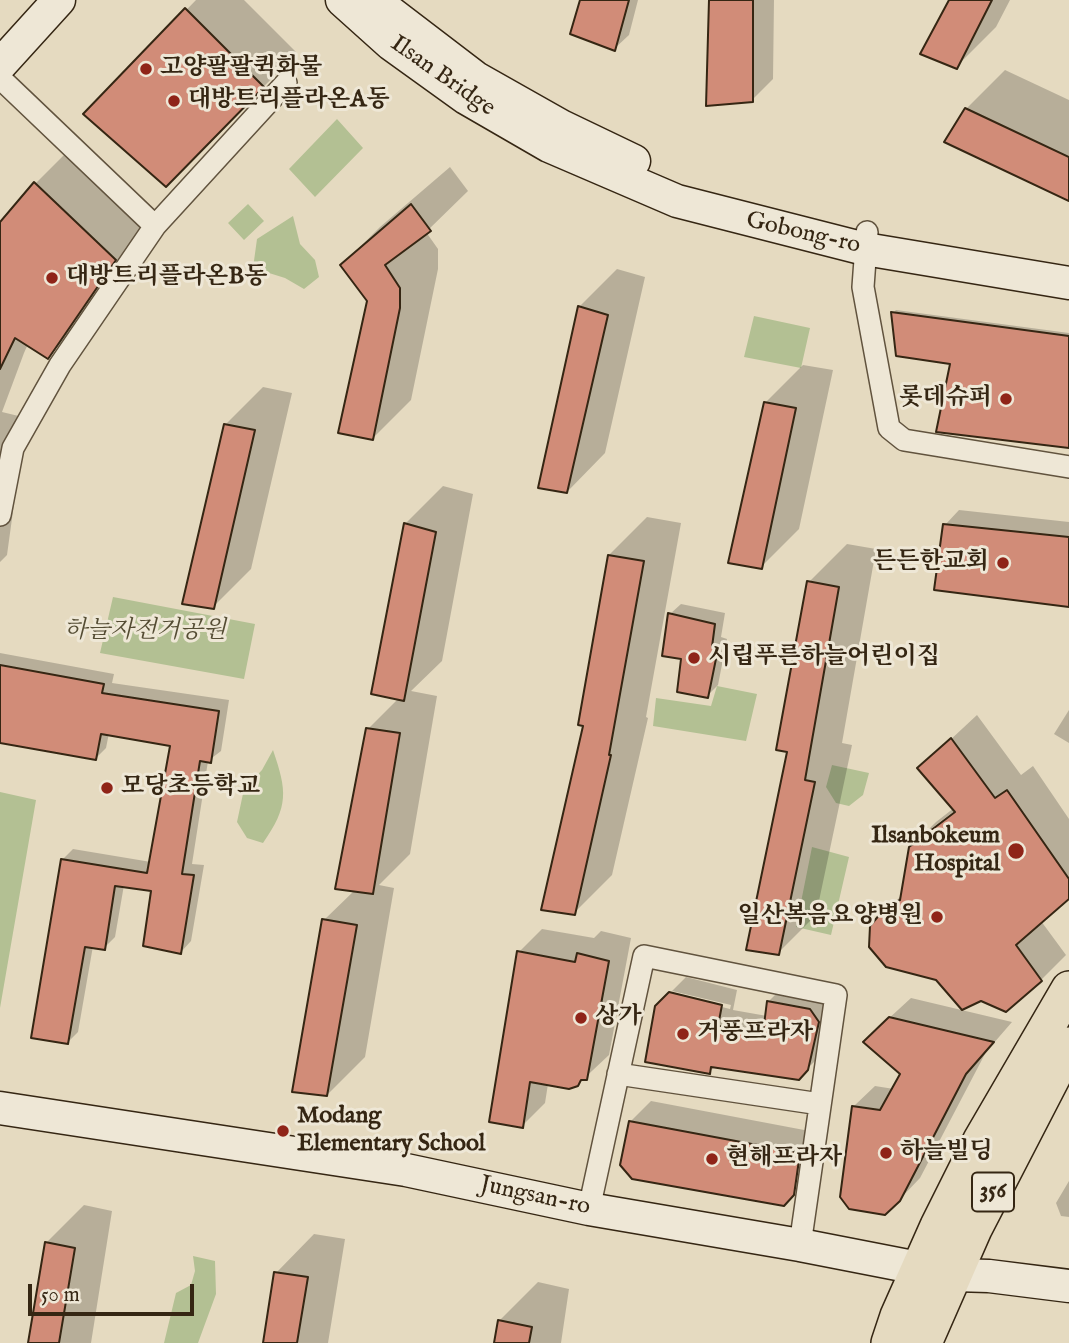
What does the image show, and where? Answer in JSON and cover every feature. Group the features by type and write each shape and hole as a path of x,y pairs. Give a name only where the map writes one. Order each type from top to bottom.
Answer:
{"main road":[{"path":"0,65 59,0"},
{"name":"Ilsan Bridge","path":"342,0 391,44 466,98 555,136"},
{"name":"Ilsan Bridge","path":"374,0 555,136"},
{"name":"Gobong-ro","path":"555,136 741,203 866,241 1069,284"},
{"name":"Gobong-ro","path":"866,241 1069,269"},
{"path":"889,1343 898,1316 938,1226 981,1140 1069,989"},
{"name":"356","path":"925,1343 974,1229 1069,1045"},
{"name":"Jungsan-ro","path":"0,1108 406,1170 589,1209 800,1245 954,1275 989,1276 1069,1286"}],"street":[{"path":"0,78 155,226"},
{"path":"0,515 13,448 60,365 155,226 286,83"},
{"path":"866,241 863,287 890,428 904,440 1069,467"},
{"path":"589,1209 644,956 836,995 800,1245"},
{"path":"618,1074 820,1104"}],"green space":[{"path":"337,119 363,148 315,197 289,169"},
{"path":"248,204 264,221 244,240 228,223"},
{"path":"293,216 300,244 315,260 319,277 304,289 285,278 253,268 257,239"},
{"path":"754,316 810,328 801,368 744,357"},
{"name":"하늘자전거공원","path":"113,597 255,624 244,679 100,653"},
{"path":"717,686 757,694 746,741 653,726 656,698 711,706"},
{"path":"273,750 281,777 283,798 278,819 263,843 247,838 237,822 244,789 262,770"},
{"path":"832,765 869,773 863,795 849,806 836,803 826,787"},
{"path":"0,792 36,800 0,1008"},
{"path":"812,847 849,857 831,935 796,927"},
{"path":"193,1256 215,1261 216,1294 198,1343 164,1343 176,1293 191,1285 195,1271"}],"building":[{"path":"580,0 629,0 615,51 570,34"},
{"path":"709,0 753,0 753,102 706,106"},
{"path":"949,0 992,0 957,69 920,54"},
{"name":"대방트리플라온A동","path":"185,8 264,87 166,187 83,114"},
{"path":"965,108 1069,157 1069,201 944,142"},
{"name":"대방트리플라온B동","path":"34,182 116,260 48,359 15,338 0,369 0,222"},
{"path":"411,204 431,231 385,265 400,288 400,308 373,440 338,433 367,301 340,265"},
{"path":"578,306 608,315 567,493 538,488"},
{"name":"롯데슈퍼","path":"891,312 1069,336 1069,448 936,432 950,364 896,356"},
{"path":"764,402 796,408 762,569 728,563"},
{"path":"224,424 255,430 214,609 182,604"},
{"path":"404,523 436,532 404,701 371,694"},
{"name":"든든한교회","path":"943,524 1069,537 1069,607 934,590"},
{"path":"608,555 644,561 611,755 575,915 541,910 583,726 578,725"},
{"path":"807,581 839,587 805,780 815,782 779,955 746,950 787,752 776,750"},
{"name":"시립푸른하늘어린이집","path":"668,613 715,624 712,647 718,649 708,698 677,692 681,659 662,656"},
{"path":"0,665 104,684 102,693 219,711 211,763 200,761 182,874 194,875 181,954 143,946 151,891 115,886 105,950 85,947 68,1044 31,1038 61,859 147,873 170,746 101,734 96,760 0,743"},
{"path":"366,728 400,733 373,894 335,889"},
{"path":"951,738 995,798 1007,790 1069,879 1069,899 1016,945 1042,981 1006,1012 981,1001 962,1010 936,980 886,967 869,947 870,926 886,907 900,900 909,847 955,812 917,768"},
{"path":"322,919 357,925 327,1096 292,1092"},
{"path":"517,951 575,962 577,953 609,961 587,1080 581,1080 578,1086 569,1089 530,1082 523,1128 489,1122"},
{"path":"669,992 722,1005 718,1026 763,1033 767,1001 810,1009 819,1022 808,1070 799,1080 711,1067 710,1074 645,1062 655,1006"},
{"name":"하늘빌딩","path":"889,1017 994,1042 966,1074 900,1201 885,1215 849,1209 840,1197 852,1106 880,1110 900,1074 863,1042"},
{"name":"현해프라자","path":"629,1121 800,1153 794,1195 784,1206 632,1179 620,1165"},
{"path":"45,1242 75,1248 59,1343 28,1343"},
{"path":"274,1272 308,1277 297,1343 263,1343"},
{"path":"498,1320 532,1327 529,1343 494,1343"}],"place":[{"name":"고양팔팔퀵화물","path":"146,69"},
{"name":"대방트리플라온A동","path":"174,101"},
{"name":"대방트리플라온B동","path":"52,278"},
{"name":"롯데슈퍼","path":"1006,399"},
{"name":"든든한교회","path":"1003,563"},
{"name":"시립푸른하늘어린이집","path":"694,658"},
{"name":"모당초등학교","path":"107,788"},
{"name":"Ilsanbokeum Hospital","path":"1016,851"},
{"name":"일산복음요양병원","path":"937,917"},
{"name":"상가","path":"581,1018"},
{"name":"거풍프라자","path":"683,1034"},
{"name":"Modang Elementary School","path":"283,1131"},
{"name":"하늘빌딩","path":"886,1153"},
{"name":"현해프라자","path":"712,1159"}]}
